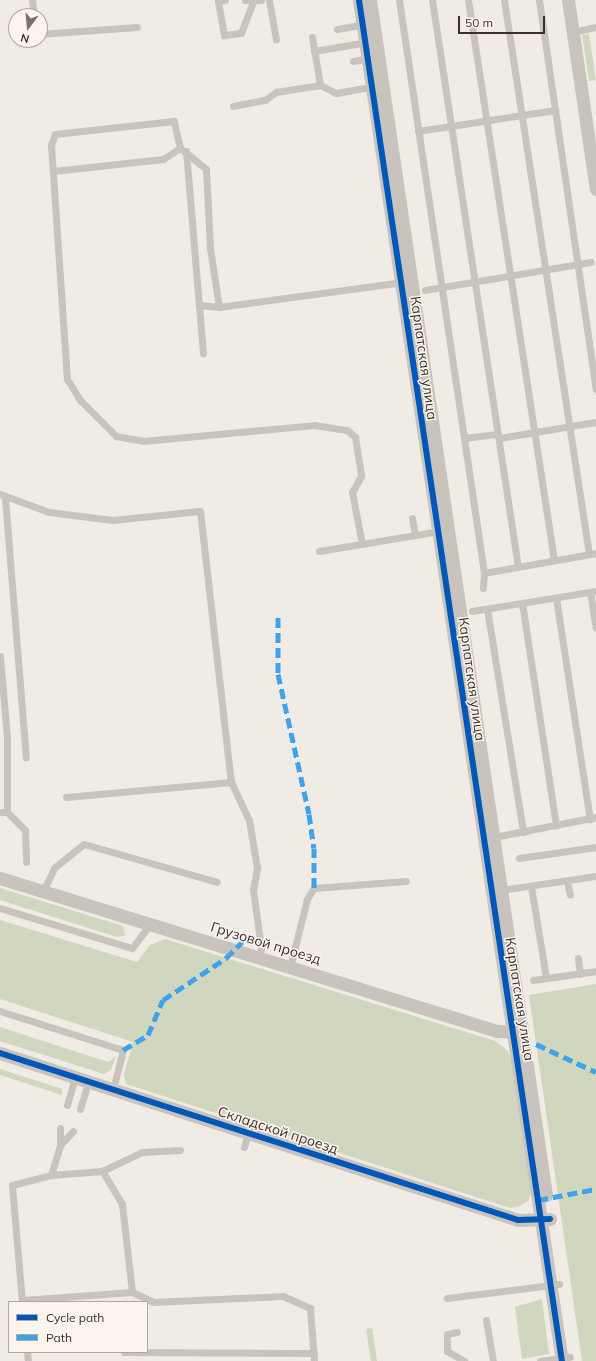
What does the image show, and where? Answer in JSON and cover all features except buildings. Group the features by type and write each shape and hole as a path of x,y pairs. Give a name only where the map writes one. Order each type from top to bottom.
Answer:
{"street":[{"name":"Карпатская улица","path":"359,0 368,24"},
{"name":"Карпатская улица","path":"370,0 368,24 370,42 566,1359"},
{"path":"568,0 572,32 592,138 596,189"},
{"name":"Карпатская улица","path":"443,530 494,837 518,1033"},
{"name":"Грузовой проезд","path":"0,878 290,967 518,1033"},
{"name":"Складской проезд","path":"0,1053 518,1220 545,1220"}],"lane":[{"path":"225,0 218,1 224,35 241,33 253,2"},
{"path":"245,0 253,2 261,0"},
{"path":"269,0 276,39"},
{"path":"399,0 484,573 483,588"},
{"path":"432,0 518,567"},
{"path":"468,0 554,560"},
{"path":"484,573 592,553 569,426 504,0"},
{"path":"539,0 578,267 593,345 596,389"},
{"path":"337,29 368,24"},
{"path":"48,33 137,27"},
{"path":"572,32 596,27"},
{"path":"312,37 320,85"},
{"path":"314,51 370,42"},
{"path":"353,61 373,58"},
{"path":"233,106 265,100 276,92 320,85 336,93 377,86"},
{"path":"418,131 555,110"},
{"path":"204,353 183,149 174,121 67,130 55,134 51,145 67,379 81,401 116,436 143,441 314,425 347,430 355,437 361,476 352,492 362,544"},
{"path":"183,149 206,169 210,248 219,307"},
{"path":"53,171 163,159 183,149"},
{"path":"425,290 578,267 591,262"},
{"path":"199,305 219,307 406,281"},
{"path":"464,438 534,432 596,422"},
{"path":"26,757 2,496 49,512 113,520 200,511 231,782 249,820 256,868 253,890 261,948 258,957"},
{"path":"412,518 415,535"},
{"path":"320,551 443,530"},
{"path":"472,611 593,592 596,628"},
{"path":"494,837 593,818 556,598"},
{"path":"522,603 556,825"},
{"path":"487,609 523,832"},
{"path":"0,656 7,737 3,812 25,830 26,862"},
{"path":"66,797 231,782"},
{"path":"43,891 54,868 84,844 217,882"},
{"path":"519,858 596,847"},
{"path":"501,890 596,876"},
{"path":"290,967 307,899 314,888 406,881"},
{"path":"567,881 570,895"},
{"path":"531,886 546,978"},
{"path":"0,908 132,948 150,924"},
{"path":"578,958 580,974"},
{"path":"533,980 596,971"},
{"path":"0,1011 124,1050 113,1089"},
{"path":"67,1105 76,1077"},
{"path":"80,1109 88,1082"},
{"path":"51,1175 60,1145 60,1128"},
{"path":"60,1145 73,1131"},
{"path":"244,1147 248,1133"},
{"path":"132,1292 119,1298 22,1301 12,1185 51,1175 102,1171 142,1152 180,1150"},
{"path":"102,1171 122,1204 132,1292"},
{"path":"447,1298 555,1285"},
{"path":"132,1292 153,1302 283,1296 310,1308 314,1361"},
{"path":"486,1320 493,1361"},
{"path":"457,1332 447,1334 447,1351 464,1361"},
{"path":"148,1352 314,1353"},
{"path":"540,1361 566,1359"}],"green space":[{"path":"589,34 596,80 589,81 582,35"},
{"path":"0,888 123,926 125,936 117,937 0,900"},
{"path":"0,920 137,962 150,945 165,939 495,1041 507,1050 512,1061 531,1193 529,1200 518,1207 510,1208 126,1084 124,1075 133,1042 0,999"},
{"path":"596,984 596,1361 582,1361 529,995"},
{"path":"0,1027 108,1062 116,1056 111,1070 104,1074 0,1041"},
{"path":"0,1069 62,1089 62,1095 0,1075"},
{"path":"542,1299 549,1354 522,1359 515,1307"},
{"path":"372,1328 377,1361 371,1361 366,1329"}],"marked path":[{"path":"278,617 278,674 309,814 314,848 314,888"},
{"path":"123,1050 148,1035 163,1000 226,958 242,942"},
{"path":"536,1044 596,1072"},
{"path":"538,1200 596,1189"}],"cycle path":[{"path":"359,0 562,1361"},
{"path":"0,1053 518,1220 550,1219"}]}
